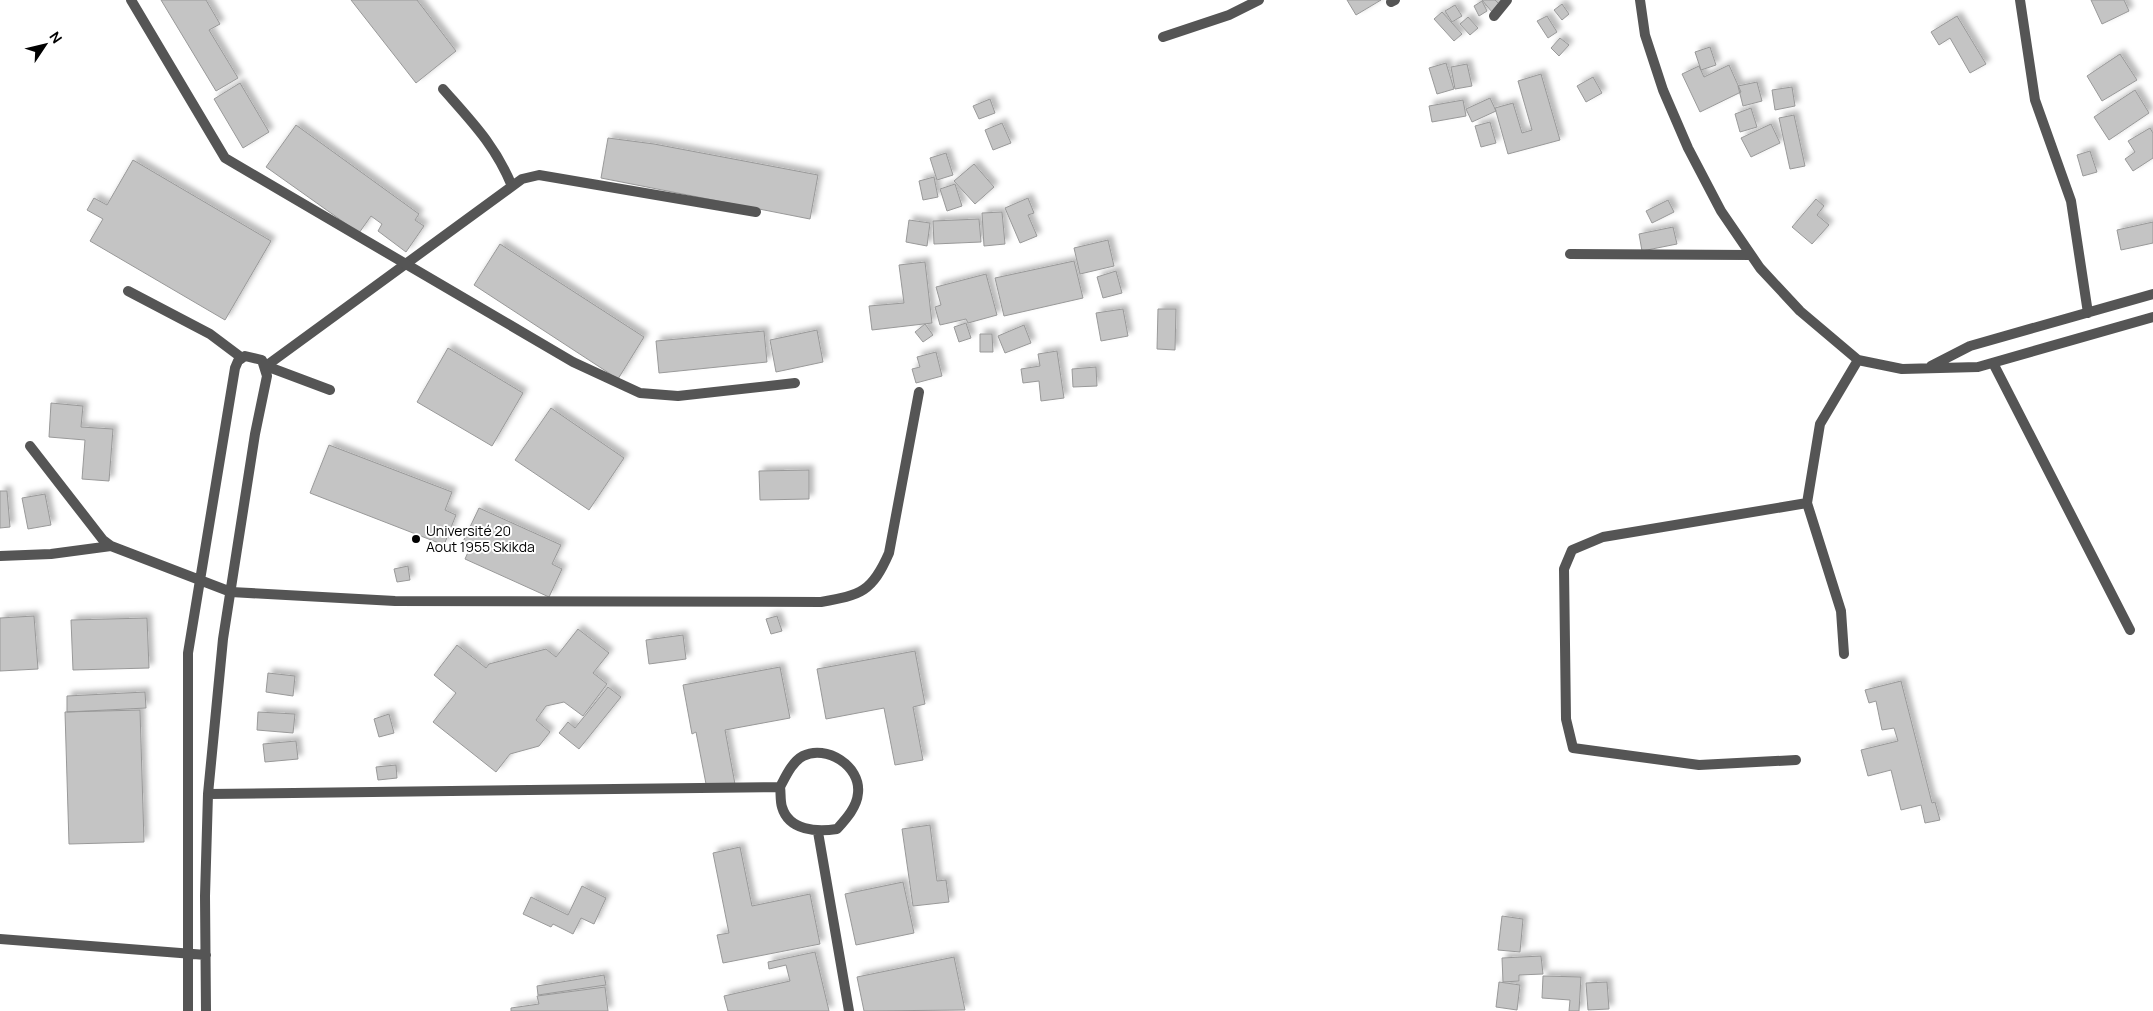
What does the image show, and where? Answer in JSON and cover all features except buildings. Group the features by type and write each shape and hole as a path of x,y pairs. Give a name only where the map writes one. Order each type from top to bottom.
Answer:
{"street":[{"path":"131,0 226,158 572,362 640,393 678,396 795,383"},
{"path":"1163,37 1229,15 1259,0"},
{"path":"1494,16 1507,0"},
{"path":"1640,0 1648,44 1663,90 1688,148 1721,211 1760,268 1800,311 1858,360 1902,369 1978,367 2153,317"},
{"path":"2020,0 2035,100 2070,201 2088,313"},
{"path":"443,89 483,134 501,160 512,186"},
{"path":"266,366 522,179 539,175 756,212"},
{"path":"1570,254 1750,255"},
{"path":"128,291 210,334 242,358"},
{"path":"1928,368 1970,346 2153,294"},
{"path":"188,1011 188,653 235,368 245,356 262,360 266,366 267,376 255,434 222,639 208,794 206,1011"},
{"path":"1844,654 1841,610 1807,503 1820,424 1858,360"},
{"path":"1993,363 2130,630"},
{"path":"266,366 330,390"},
{"path":"30,446 103,540 110,546 231,592 395,601 821,602 847,597 863,591 880,575 889,553 919,392"},
{"path":"1796,760 1698,765 1573,748 1566,719 1564,569 1572,550 1603,537 1807,503"},
{"path":"0,556 51,554 110,546"},
{"path":"821,751 834,756 850,768 857,780 858,792 850,814 837,829 818,832 796,825 782,808 780,787 791,768 803,756 821,751"},
{"path":"208,794 780,787"},
{"path":"818,832 848,1011"},
{"path":"0,939 188,952 206,955"}],"place":[{"name":"Université 20 Aout 1955 Skikda","path":"416,539"}]}
